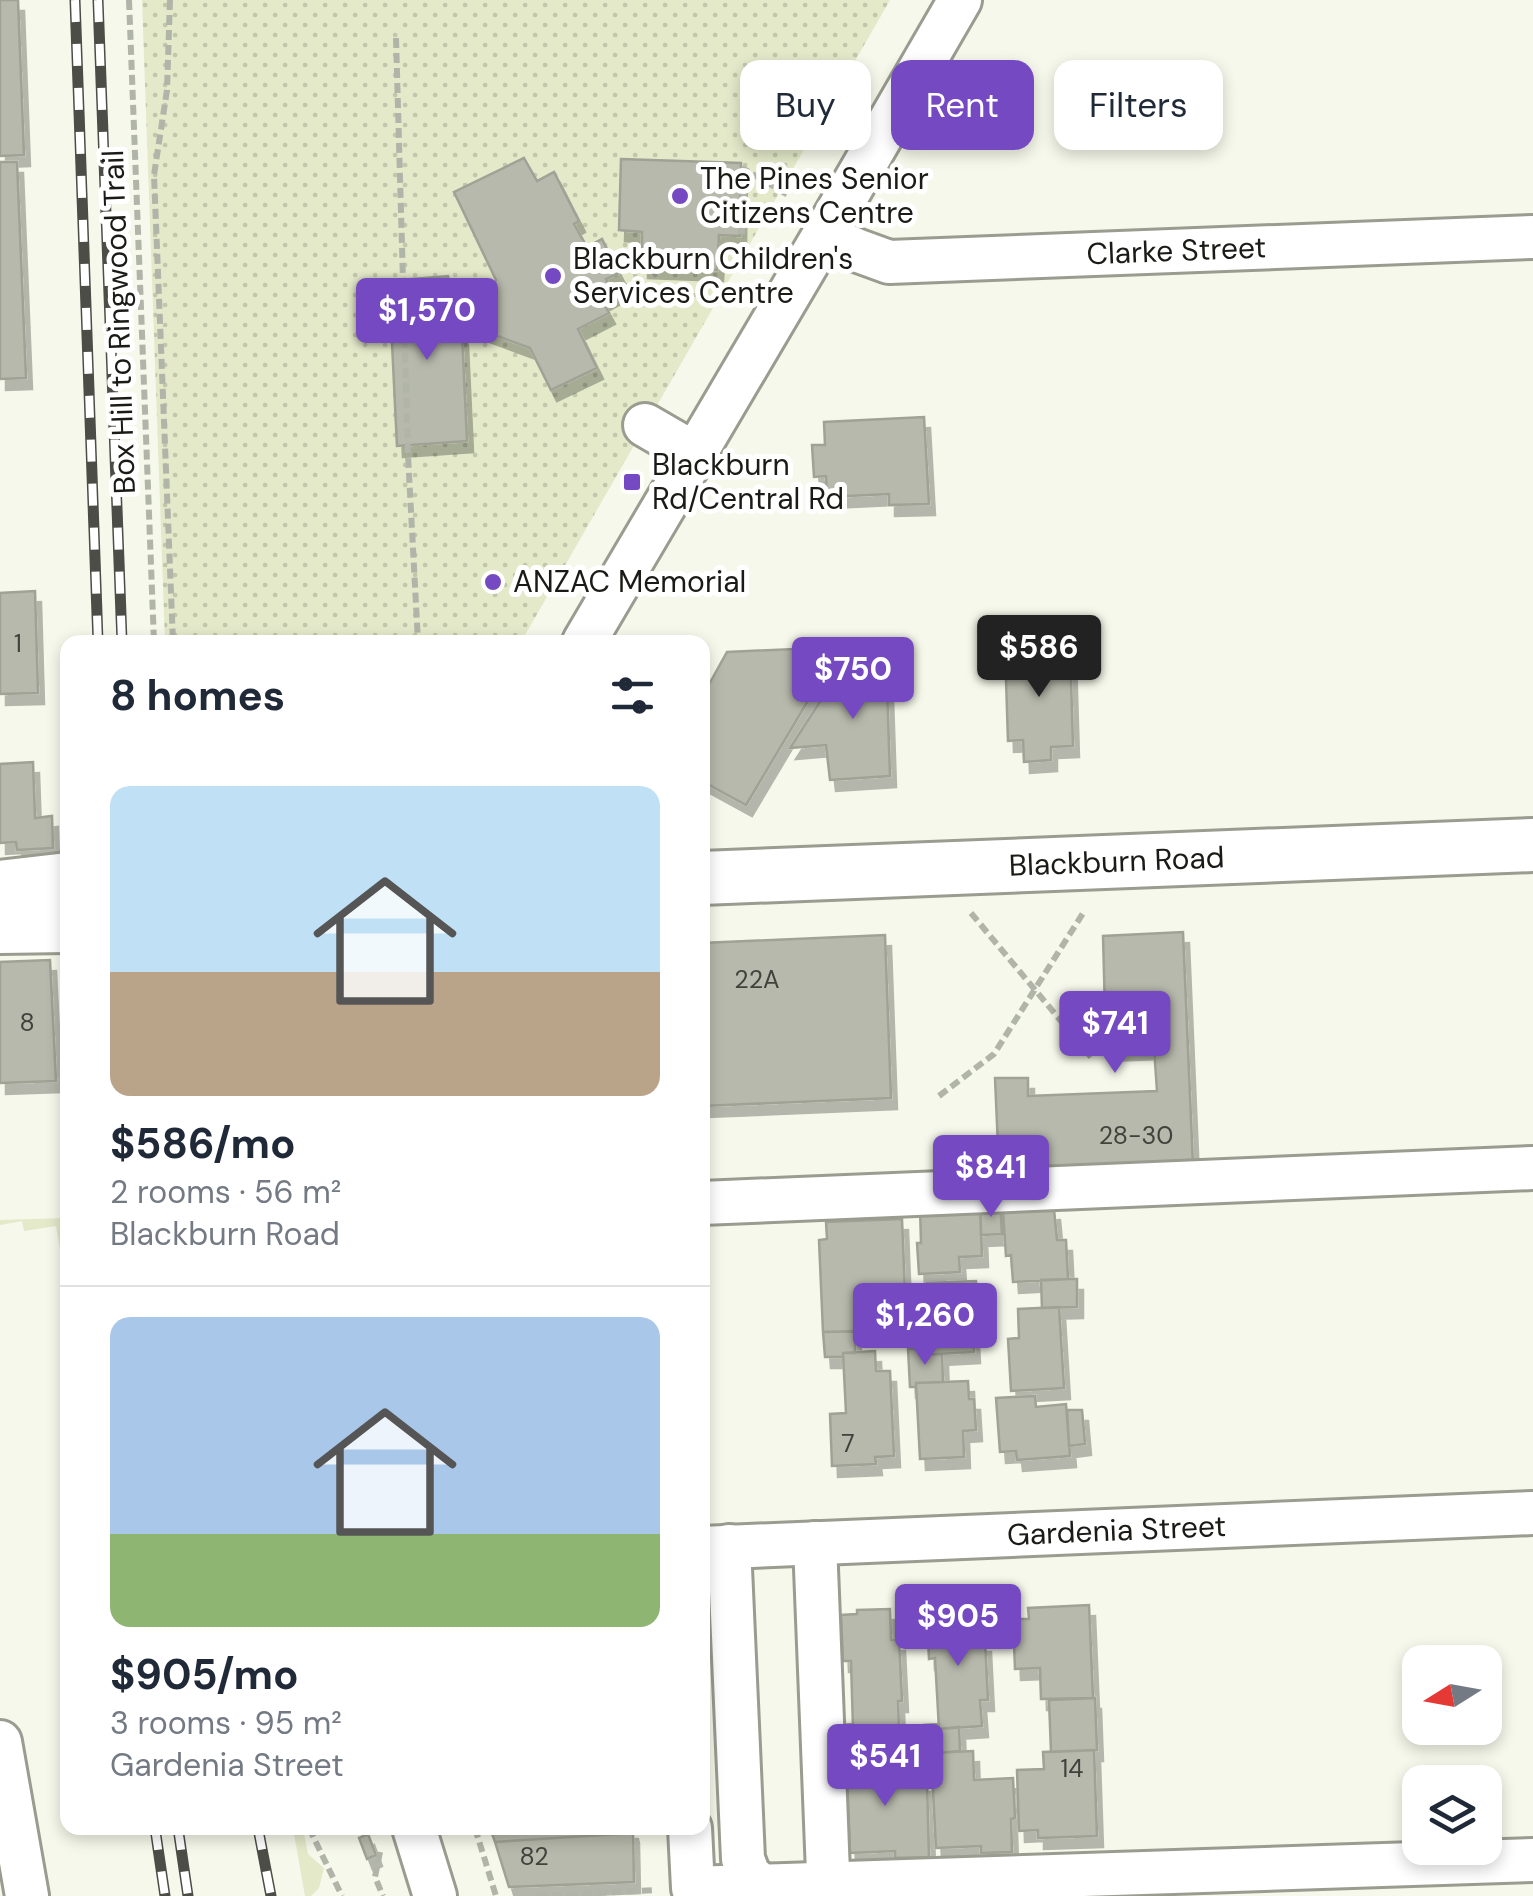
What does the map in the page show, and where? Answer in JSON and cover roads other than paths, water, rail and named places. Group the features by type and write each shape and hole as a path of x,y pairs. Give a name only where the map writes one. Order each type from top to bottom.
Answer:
{"main road":[{"name":"Blackburn Road","path":"710,878 1533,846"},
{"path":"0,887 60,880"},
{"path":"0,927 60,926"}],"street":[{"path":"588,635 960,0"},
{"name":"Clarke Street","path":"824,236 889,262 1533,237"},
{"path":"645,425 695,454"},
{"path":"710,1203 1533,1168"},
{"name":"Gardenia Street","path":"716,1547 1533,1513"},
{"path":"815,1543 826,1846 828,1874 837,1890"},
{"path":"716,1547 743,1859 749,1875 765,1892"},
{"path":"0,1742 8,1830 27,1896"},
{"path":"396,1835 435,1896"},
{"path":"690,1835 692,1888 765,1892 837,1890 930,1879 1533,1860"}],"railway":[{"path":"75,0 98,635"},
{"path":"98,0 122,635"},
{"path":"156,1835 165,1896"},
{"path":"179,1835 188,1896"},
{"path":"259,1835 271,1896"}],"place":[{"name":"The Pines Senior Citizens Centre","path":"680,196"},
{"name":"Blackburn Children's Services Centre","path":"553,276"},
{"name":"Blackburn Rd/Central Rd","path":"632,482"},
{"name":"ANZAC Memorial","path":"493,582"}]}
